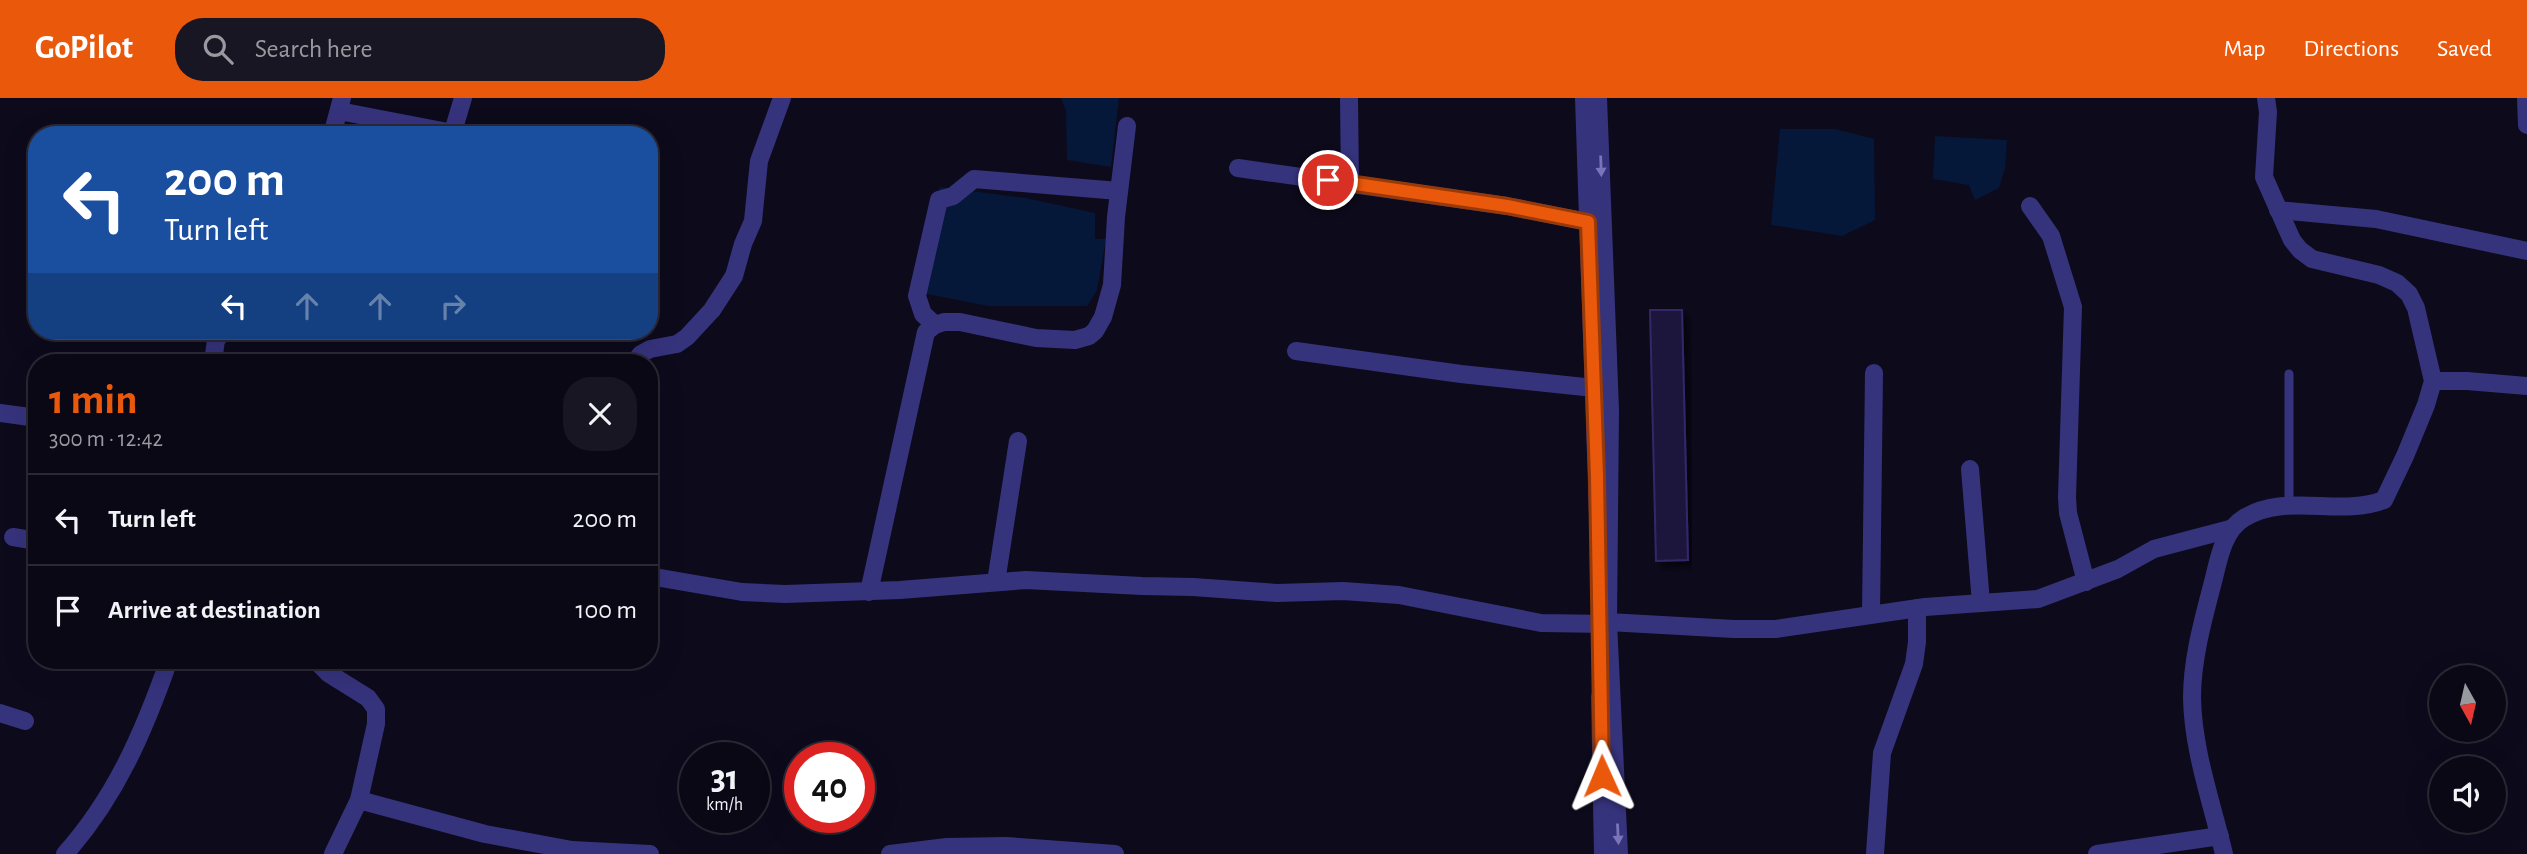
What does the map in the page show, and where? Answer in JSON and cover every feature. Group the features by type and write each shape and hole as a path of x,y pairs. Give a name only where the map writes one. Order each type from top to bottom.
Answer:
{"street":[{"path":"454,126 463,98"},
{"path":"640,354 650,349 677,344 687,337 712,310 734,276 753,220 759,161 782,98"},
{"path":"1349,98 1350,183"},
{"path":"1584,98 1594,388 1619,854"},
{"path":"1598,98 1610,410 1603,854"},
{"path":"658,578 743,593 869,592 1026,580 1277,593 1343,591 1399,595 1541,623 1776,629 1917,608 2038,599 2118,569 2154,549 2187,538 2230,529 2244,517 2289,504 2343,508 2367,506 2384,499 2394,482 2433,381 2419,319 2409,294 2397,283 2379,275 2312,259 2292,240 2264,177 2268,112 2266,98"},
{"path":"2526,98 2527,125"},
{"path":"334,126 340,104 422,126"},
{"path":"869,592 926,332 934,325 944,322 1036,338 1074,340 1095,331 1112,285 1127,127"},
{"path":"1238,168 1507,206 1588,222"},
{"path":"934,325 923,314 917,296 939,200 953,196 974,178 1119,191"},
{"path":"2030,206 2051,236 2073,306 2068,505 2086,582"},
{"path":"2278,210 2376,219 2527,251"},
{"path":"1296,351 1461,374 1594,388"},
{"path":"1871,614 1874,373"},
{"path":"2433,381 2527,386"},
{"path":"0,413 28,417"},
{"path":"996,582 1018,441"},
{"path":"1970,470 1981,604"},
{"path":"2224,854 2200,762 2192,699 2196,654 2203,619 2230,529"},
{"path":"13,537 28,540"},
{"path":"1875,854 1882,753 1914,663 1917,608"},
{"path":"65,854 103,806 125,768 147,722 166,669"},
{"path":"324,669 368,698 376,709 376,724 359,800 333,854"},
{"path":"0,713 25,721"},
{"path":"359,800 485,834 572,850 650,854"},
{"path":"2097,854 2220,836"},
{"path":"898,853 947,847 1006,846 1115,854"}],"lane":[{"path":"2289,374 2289,504"}],"water":[{"path":"1061,98 1119,98 1111,167 1067,160 1066,110"},
{"path":"1780,129 1835,129 1874,139 1875,220 1842,236 1771,225"},
{"path":"1935,136 2007,140 2005,168 1999,188 1975,200 1969,185 1933,179"},
{"path":"940,187 1026,198 1095,213 1095,239 1106,239 1097,290 1087,306 988,306 922,293 932,209"}],"building":[{"path":"1650,310 1682,310 1688,560 1656,561"}],"route":[{"path":"1328,180 1507,206 1588,222 1597,476 1602,776"}]}
